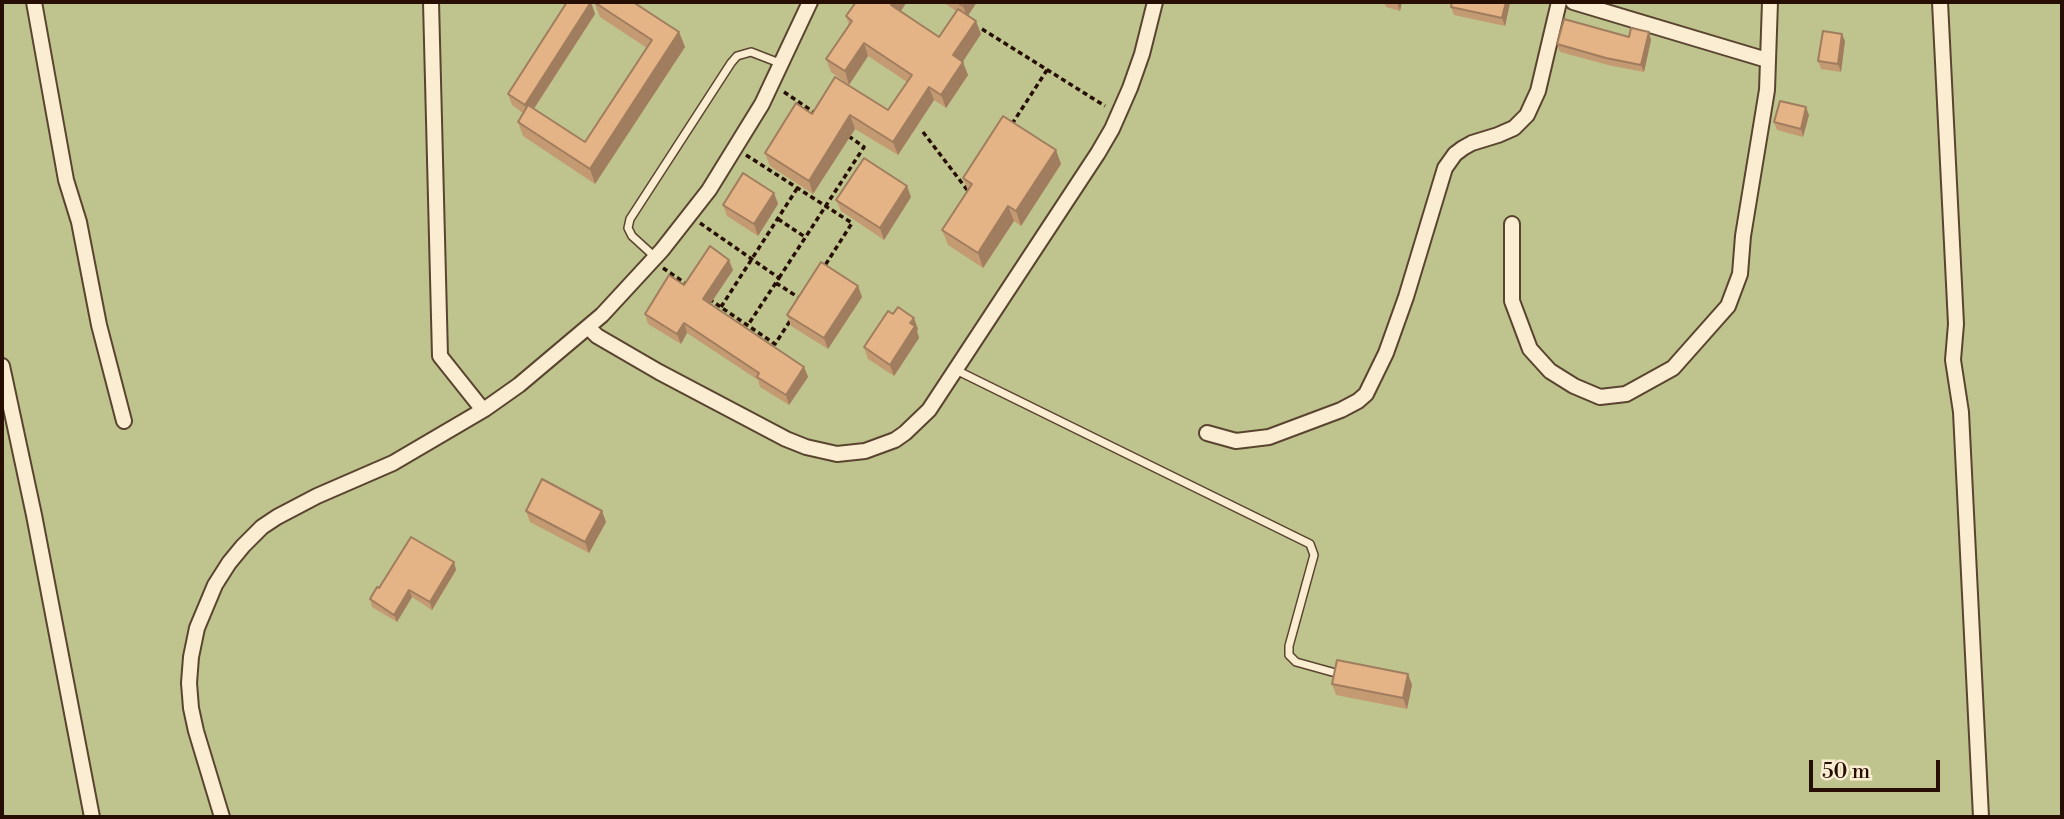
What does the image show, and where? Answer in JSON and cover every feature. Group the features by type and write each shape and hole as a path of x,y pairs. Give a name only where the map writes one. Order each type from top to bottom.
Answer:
{"street":[{"path":"34,2 66,180 79,222 99,325 124,421"},
{"path":"431,2 440,356 483,410"},
{"path":"222,817 195,731 189,683 191,657 197,628 215,585 243,546 262,527 277,517 317,496 393,463 483,410 519,385 588,327 654,259 690,216 736,148 772,84 810,2"},
{"path":"588,327 597,336 659,372 786,439 813,449 837,454 865,451 895,440 929,410 1098,153 1130,88 1155,2"},
{"path":"1208,433 1236,441 1269,436 1341,410 1366,394 1386,352 1406,297 1445,168 1455,154 1464,148 1514,128 1527,115 1538,91 1559,2"},
{"path":"1573,2 1767,60"},
{"path":"1512,224 1512,301 1530,349 1550,372 1600,397 1626,394 1672,368 1728,306 1740,274 1743,236 1767,90 1770,2"},
{"path":"1940,2 1955,324 1953,360 1961,412 1980,817"},
{"path":"2,366 34,515 92,817"}],"lane":[{"path":"654,259 632,236 628,228 630,219 731,63 737,56 751,52 782,64"},
{"path":"956,370 1310,544 1314,555 1289,646 1289,655 1296,662 1332,672"}],"path":[{"path":"982,29 1119,115"},
{"path":"1011,125 1047,70"},
{"path":"772,84 818,116"},
{"path":"747,326 864,147 841,131"},
{"path":"923,132 968,191 975,180"},
{"path":"736,148 852,223 824,267"},
{"path":"721,307 798,187"},
{"path":"690,216 779,278"},
{"path":"778,219 806,237"},
{"path":"654,259 775,344 796,311"},
{"path":"776,283 803,300"}],"green space":[{"path":"2,2 2062,2 2062,817 2,817"}],"building":[{"path":"567,2 591,2 525,105 508,94"},
{"path":"594,2 633,2 679,32 590,169 518,122 528,105 585,142 652,40"},
{"path":"856,2 893,2 891,5 939,37 958,9 976,21 953,55 963,62 941,95 929,87 893,142 850,115 809,181 765,153 796,103 812,114 835,77 888,110 912,75 864,43 845,71 826,59 852,21 846,16"},
{"path":"1452,2 1506,2 1502,18 1451,7"},
{"path":"1564,19 1629,37 1631,28 1649,32 1641,65 1557,44"},
{"path":"1823,31 1842,34 1838,64 1818,61"},
{"path":"1780,101 1806,107 1801,129 1774,122"},
{"path":"1003,116 1056,150 1016,211 1008,206 978,253 942,230 972,184 963,178"},
{"path":"864,158 907,186 880,228 836,200"},
{"path":"743,173 774,193 754,224 723,205"},
{"path":"710,246 729,260 703,299 804,367 786,395 757,377 759,373 684,323 677,334 645,314 669,275 684,285"},
{"path":"821,262 858,286 824,338 787,315"},
{"path":"898,307 914,318 910,323 915,326 890,365 864,347 888,311 893,314"},
{"path":"542,479 602,511 585,542 526,511"},
{"path":"411,537 454,562 430,602 409,590 394,615 370,599"},
{"path":"1337,660 1408,674 1403,698 1332,684"}]}
